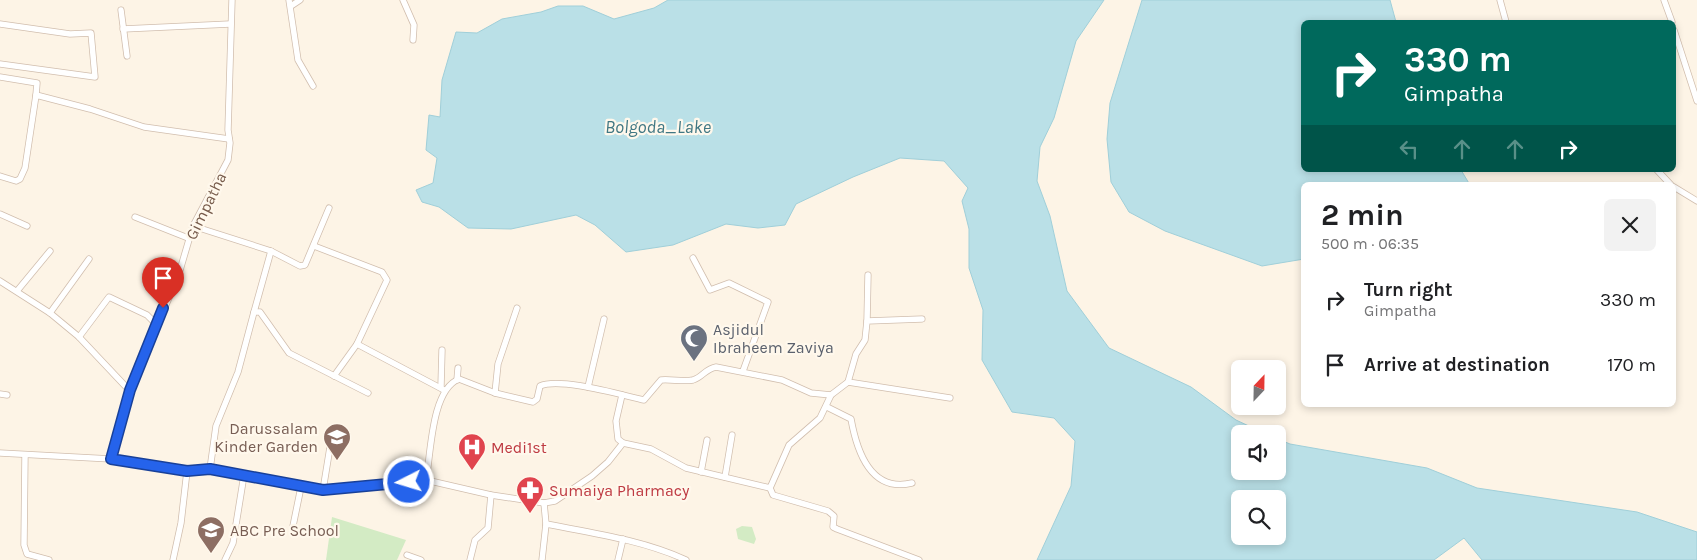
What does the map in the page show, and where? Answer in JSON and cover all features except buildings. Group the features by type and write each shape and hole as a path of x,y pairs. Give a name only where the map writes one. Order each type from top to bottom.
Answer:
{"street":[{"name":"Gimpatha","path":"111,459 130,390 156,324 178,276 188,238 228,160 232,0"},
{"path":"300,0 290,3 298,60 313,86"},
{"path":"403,0 414,25 413,40"},
{"path":"1500,0 1505,20"},
{"path":"1664,0 1671,20"},
{"path":"121,10 127,56"},
{"path":"0,24 70,34 91,33 95,76 0,64"},
{"path":"123,29 230,24"},
{"path":"1676,36 1697,101"},
{"path":"0,77 37,83 25,168 20,179 16,181 0,176"},
{"path":"36,95 90,109 144,127 229,139"},
{"path":"1659,172 1669,182"},
{"path":"1676,188 1697,201"},
{"path":"193,226 271,251 300,266 305,265 329,208"},
{"path":"0,214 27,226"},
{"path":"135,216 188,238"},
{"path":"314,246 382,272 387,280 386,286 357,344 334,376"},
{"path":"17,291 50,251"},
{"path":"210,469 216,426 238,372 271,251"},
{"path":"693,258 710,290 729,283 758,295 768,302 743,371"},
{"path":"50,313 89,259"},
{"path":"868,275 865,340 856,354 848,382 831,395 827,407 820,418 789,445 770,488 773,495 828,511 834,516 833,526 837,529 918,560"},
{"path":"0,281 50,313 79,337 130,390"},
{"path":"79,337 109,297 147,315 156,324"},
{"path":"495,393 498,364 517,308"},
{"path":"254,312 260,312 289,353 368,394"},
{"path":"588,387 604,319"},
{"path":"867,321 922,319"},
{"path":"357,344 381,355 405,371 443,388"},
{"path":"426,480 437,407 443,388 442,350"},
{"path":"443,388 457,380 495,393 533,402 537,399 540,386 546,383 588,387 644,400 661,380 691,381 700,377 707,369 716,367 782,380 811,393 831,395"},
{"path":"457,380 458,368"},
{"path":"848,382 950,398"},
{"path":"0,394 7,395"},
{"path":"622,395 616,421 618,439 623,443 651,449 686,468 770,488"},
{"path":"827,407 851,419 853,434 863,457 874,474 884,483 900,486 912,483"},
{"path":"323,490 332,435"},
{"path":"725,477 732,435"},
{"path":"700,472 707,440"},
{"path":"0,453 111,459 187,471 210,469 323,490 426,480 491,495 544,503 556,500 592,476 608,462 623,443"},
{"path":"25,455 24,545 27,554 49,560"},
{"path":"173,560 181,522 187,471"},
{"path":"225,560 233,543 244,475"},
{"path":"293,526 301,487"},
{"path":"470,560 475,540 488,528 491,495"},
{"path":"542,560 546,524 544,503"},
{"path":"546,524 623,540 681,559"},
{"path":"618,560 623,540"},
{"path":"407,555 421,560"}],"green space":[{"path":"332,517 406,540 397,560 326,560"},
{"path":"742,526 752,527 756,539 754,544 738,539 736,529"}],"water":[{"name":"Bolgoda_Lake","path":"668,0 1104,0 1076,41 1054,118 1040,147 1037,181 1050,216 1067,291 1109,348 1191,387 1236,420 1247,425 1231,425 1231,480 1286,480 1286,442 1427,468 1477,488 1637,512 1697,532 1697,560 1482,560 1464,538 1434,560 1037,560 1071,486 1075,441 1054,418 1012,412 982,360 983,310 969,268 969,229 962,201 968,188 944,161 900,158 853,177 796,204 785,225 758,228 726,224 673,245 626,252 595,225 576,215 511,229 468,228 439,207 422,202 416,190 433,183 437,158 426,150 429,115 440,117 442,80 456,32 477,33 502,19 541,12 558,6 583,6 614,19 654,8"},
{"path":"1142,0 1390,0 1395,20 1301,20 1301,172 1462,172 1468,182 1301,182 1301,260 1262,266 1165,231 1129,212 1111,182 1107,139 1110,103"}],"place":[{"name":"Asjidul Ibraheem Zaviya","path":"694,362"},
{"name":"Darussalam Kinder Garden","path":"337,461"},
{"name":"Medi1st","path":"472,471"},
{"name":"Sumaiya Pharmacy","path":"530,514"},
{"name":"ABC Pre School","path":"211,554"}],"route":[{"path":"163,308 130,390 111,459 187,471 210,469 323,490 409,482"}]}
